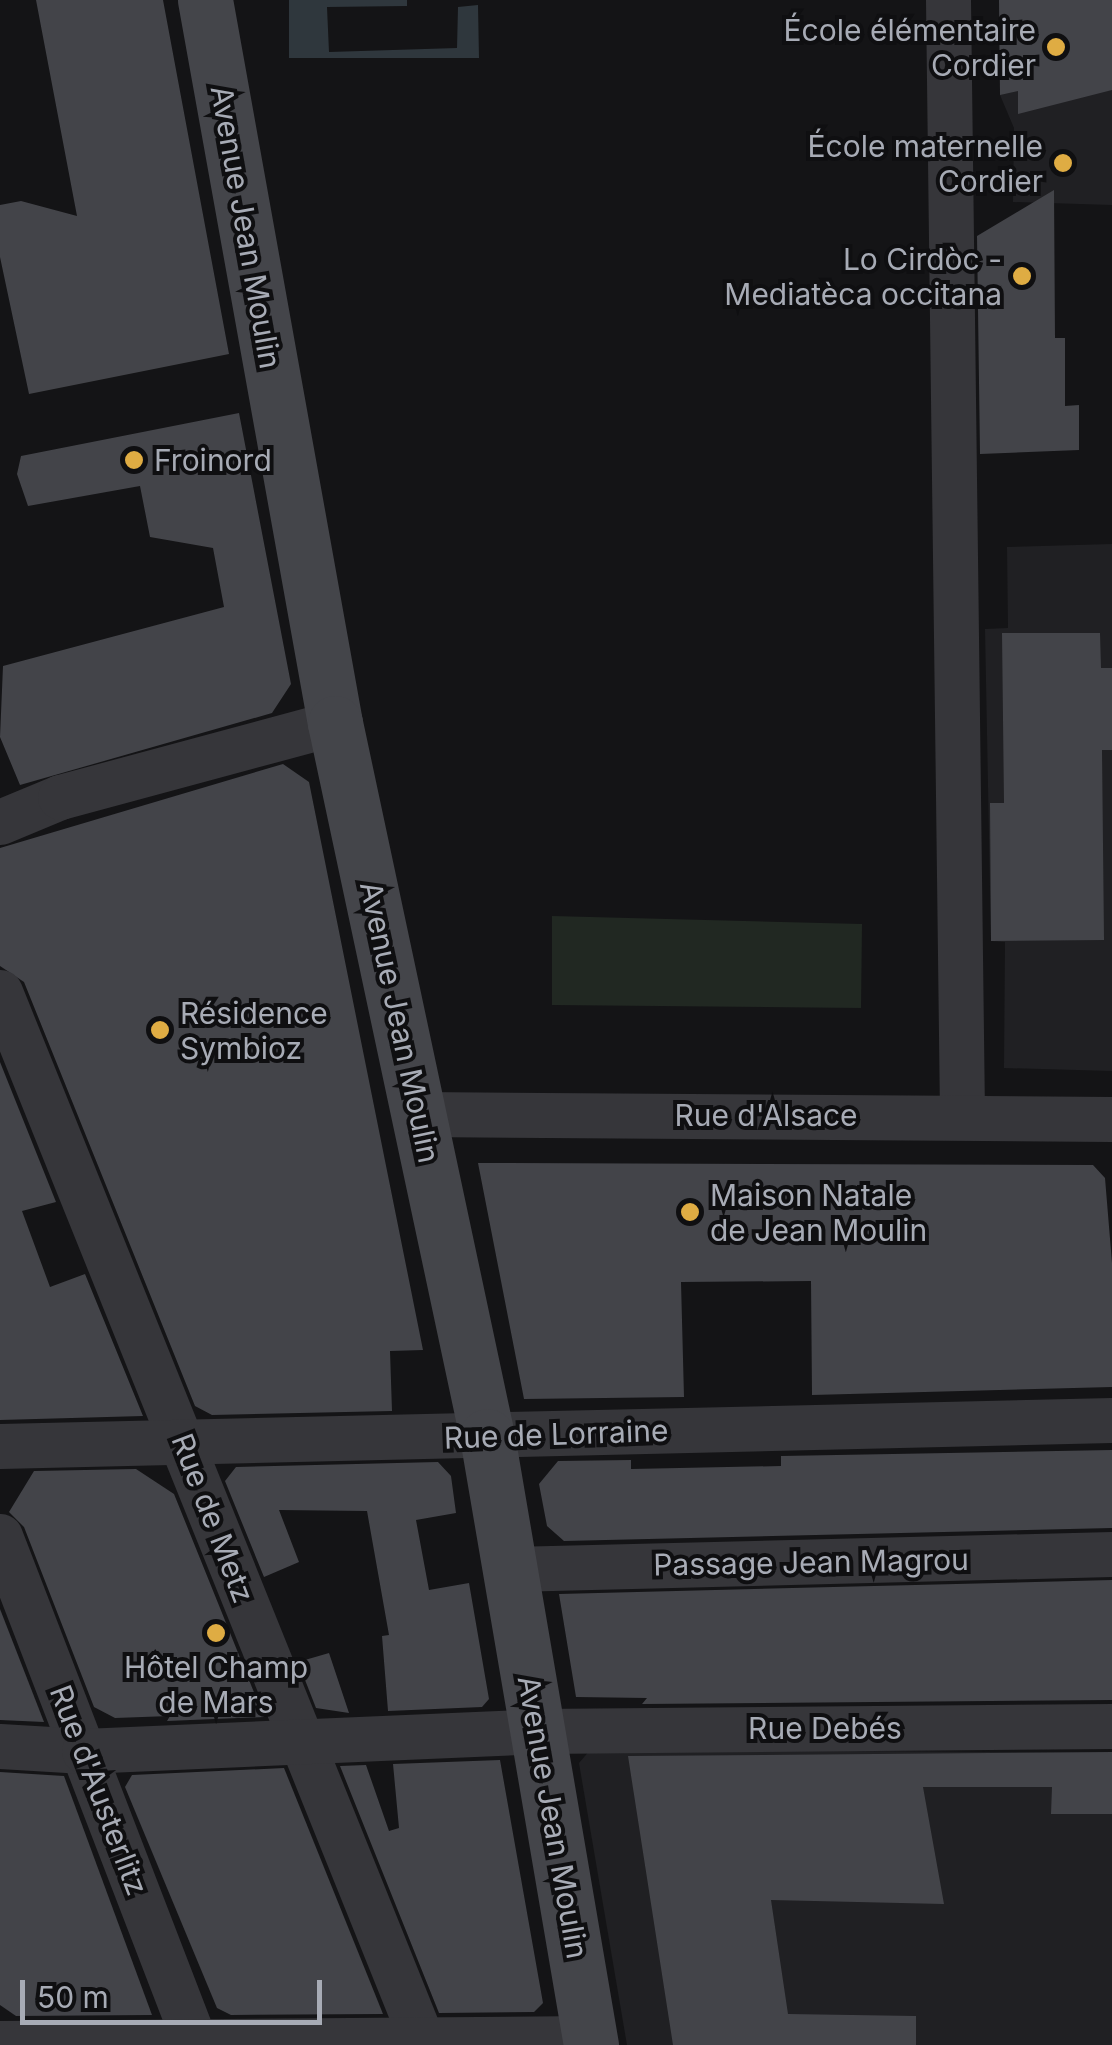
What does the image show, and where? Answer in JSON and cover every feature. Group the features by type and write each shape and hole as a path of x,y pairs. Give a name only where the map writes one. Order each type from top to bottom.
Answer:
{"street":[{"name":"Avenue Jean Moulin","path":"205,0 335,723 487,1436 590,2041"},
{"path":"948,0 962,1116"},
{"path":"0,822 60,797 335,723"},
{"name":"Rue de Metz","path":"0,992 422,2042"},
{"name":"Rue d'Alsace","path":"420,1114 1112,1119"},
{"name":"Rue de Lorraine","path":"0,1446 185,1446 1112,1420"},
{"name":"Rue d'Austerlitz","path":"0,1536 195,2042"},
{"name":"Passage Jean Magrou","path":"511,1570 1112,1554"},
{"name":"Rue Debés","path":"0,1746 84,1751 538,1730 1112,1726"},
{"path":"0,2043 590,2041"}],"shaded area":[{"path":"289,0 407,0 407,6 327,7 329,52 457,48 458,7 478,5 479,58 289,58"},
{"path":"999,0 1112,0 1112,205 1013,202 1014,128 1000,95"},
{"path":"1112,544 1112,1071 1004,1068 1005,942 991,941 985,629 1008,628 1007,547"},
{"path":"552,916 862,924 861,1008 552,1005"},
{"path":"591,1749 1112,1753 1112,2045 627,2045 579,1763"}],"building":[{"path":"36,0 163,0 229,354 29,394 0,257 0,205 21,201 77,216"},
{"name":"École élémentaire Cordier","path":"999,0 1112,0 1112,90 1018,114 1018,91 1000,95"},
{"name":"Lo Cirdòc - Mediatèca occitana","path":"1054,190 1055,338 1065,338 1065,406 1079,405 1079,450 980,454 977,236"},
{"path":"239,413 291,684 272,713 20,785 0,737 3,666 224,607 213,548 150,537 140,486 28,506 17,474 21,456"},
{"path":"1002,633 1100,633 1101,668 1112,668 1112,750 1102,750 1104,940 991,941 990,803 1004,803"},
{"path":"283,764 309,782 423,1350 390,1351 392,1411 212,1415 195,1406 24,982 0,966 0,848"},
{"path":"0,1062 56,1202 22,1211 50,1287 85,1274 143,1416 0,1420"},
{"path":"478,1163 1093,1165 1105,1178 1112,1263 1112,1387 812,1395 811,1281 681,1282 684,1397 524,1399"},
{"path":"1112,1450 1112,1528 564,1541 547,1526 539,1484 558,1461 631,1460 631,1469 781,1466 781,1456"},
{"path":"438,1462 451,1476 456,1513 416,1520 429,1590 469,1583 489,1699 482,1707 388,1711 382,1636 389,1635 367,1511 279,1510 299,1562 264,1577 225,1481 236,1467"},
{"path":"136,1469 174,1494 264,1717 167,1721 170,1716 115,1718 94,1707 24,1527 9,1512 34,1471"},
{"path":"1112,1580 1112,1700 642,1704 647,1698 576,1697 559,1594"},
{"path":"0,1609 44,1722 0,1720"},
{"path":"329,1653 349,1713 316,1708 298,1662"},
{"path":"1112,1752 1112,1814 1051,1814 1052,1787 923,1787 944,1904 771,1900 788,2014 916,2016 916,2045 673,2045 628,1756"},
{"path":"500,1760 543,2003 534,2012 439,2013 340,1766 366,1765 389,1831 399,1828 393,1764"},
{"path":"284,1768 383,2014 231,2015 217,2008 125,1787 132,1775"},
{"path":"0,1772 64,1776 152,2015 16,2016 0,2005"}],"place":[{"name":"École élémentaire Cordier","path":"1056,47"},
{"name":"École maternelle Cordier","path":"1063,163"},
{"name":"Lo Cirdòc - Mediatèca occitana","path":"1022,276"},
{"name":"Froinord","path":"134,460"},
{"name":"Résidence Symbioz","path":"160,1030"},
{"name":"Maison Natale de Jean Moulin","path":"690,1212"},
{"name":"Hôtel Champ de Mars","path":"216,1633"}]}
